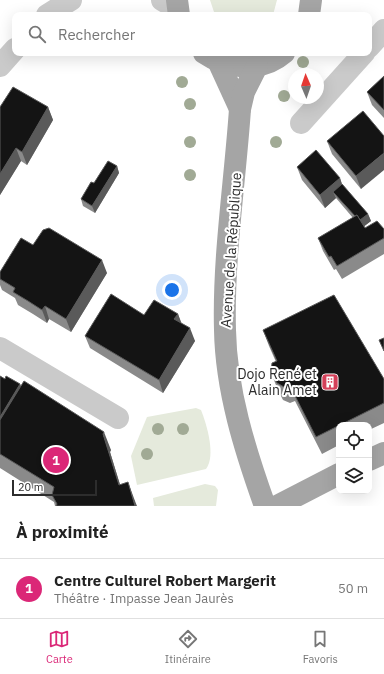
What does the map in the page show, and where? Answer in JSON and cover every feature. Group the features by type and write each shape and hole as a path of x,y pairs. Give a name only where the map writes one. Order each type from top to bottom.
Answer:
{"main road":[{"path":"309,12 311,0"},
{"path":"211,57 229,65 257,66 278,56"},
{"name":"Avenue de la République","path":"211,57 240,109"},
{"name":"Avenue de la République","path":"257,66 244,92 240,109 227,264 225,330 229,375 238,416 249,461 265,506"},
{"path":"372,459 384,453"},
{"path":"277,506 336,476"}],"street":[{"path":"51,12 71,0"},
{"path":"372,44 384,30"},
{"path":"0,66 12,53"},
{"path":"301,123 361,56"},
{"path":"0,348 118,418"}],"shaded area":[{"path":"210,0 277,0 274,12 214,12"},
{"path":"196,408 201,410 210,440 210,456 206,469 137,485 131,456 147,417"},
{"path":"205,484 215,486 218,490 216,506 154,506 153,498"}],"building":[{"path":"384,76 384,110 367,92"},
{"path":"13,87 48,107 22,152 16,148 0,174 0,107"},
{"path":"363,111 384,136 384,153 356,176 327,141"},
{"path":"316,150 340,178 320,195 297,167"},
{"path":"108,161 117,166 92,206 81,199 91,182 94,183"},
{"path":"342,184 368,214 360,220 357,215 355,216 333,192"},
{"path":"357,215 365,228 377,221 384,229 384,238 337,266 331,256 329,257 318,238"},
{"path":"49,228 102,260 66,319 45,306 42,310 13,292 15,288 0,279 0,272 21,238 33,245 43,230"},
{"path":"111,294 144,315 154,300 178,314 174,319 190,328 159,380 85,336"},
{"name":"Dojo René et Alain Amet","path":"334,295 384,379 384,403 346,422 336,422 336,427 316,437 289,384 284,387 277,383 271,373 272,363 277,361 263,330"},
{"path":"384,338 384,351 379,340"},
{"path":"0,376 5,379 6,376 20,384 0,417"},
{"path":"24,381 104,432 103,434 119,485 128,482 135,506 56,506 57,504 52,495 54,487 0,454 0,420"}],"place":[{"name":"Dojo René et Alain Amet","path":"330,382"},
{"name":"Centre Culturel Robert Margerit","path":"56,460"}]}
